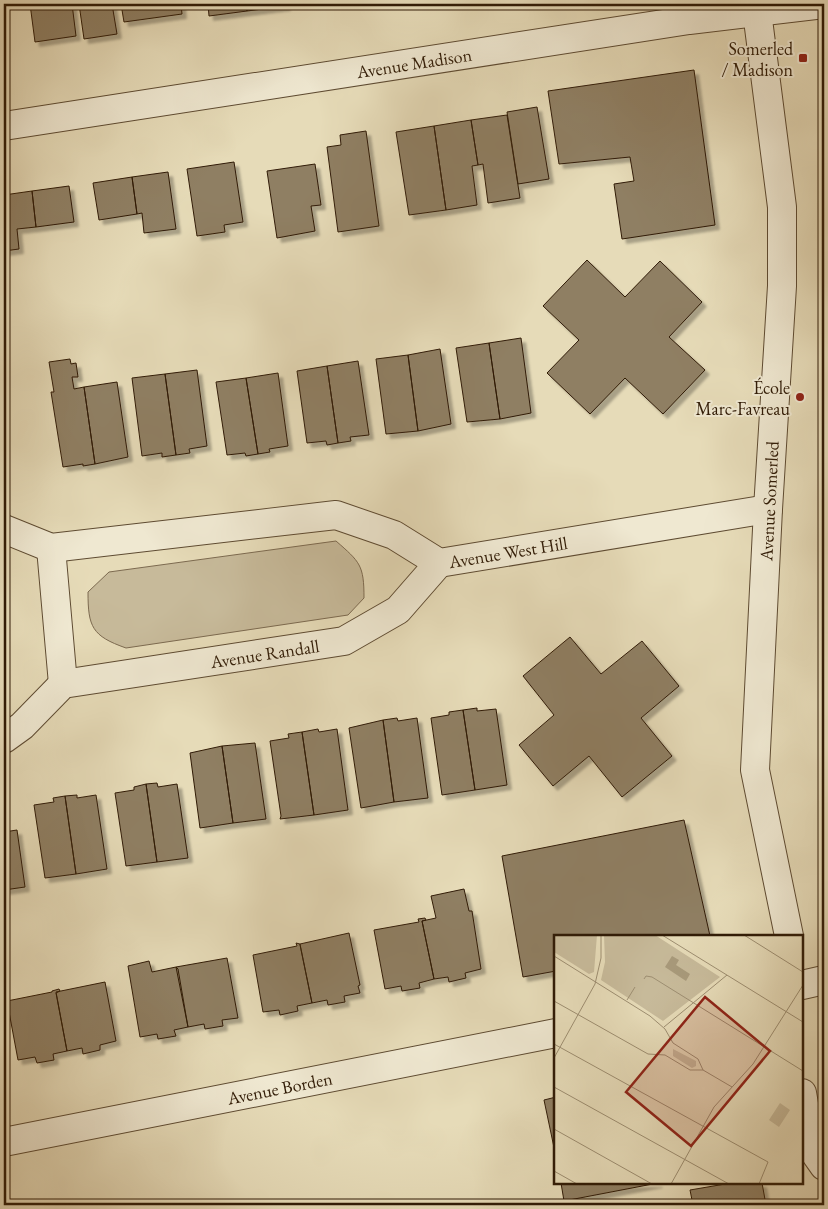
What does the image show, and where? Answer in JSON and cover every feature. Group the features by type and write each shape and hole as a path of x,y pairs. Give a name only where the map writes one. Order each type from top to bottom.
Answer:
{"street":[{"name":"Avenue Madison","path":"4,126 688,20 757,7 824,4"},
{"name":"Avenue Somerled","path":"757,7 782,207 782,286 768,509 755,770 789,935"},
{"name":"Avenue West Hill","path":"4,529 51,548 336,515 394,535 439,563 768,509"},
{"path":"4,739 22,726 63,684 51,548"},
{"name":"Avenue Randall","path":"63,684 344,641 398,610 439,563"},
{"path":"803,985 824,980"},
{"name":"Avenue Borden","path":"4,1142 554,1034"},
{"path":"803,1099 812,1149 824,1166"}],"shaded area":[{"path":"336,541 351,554 359,565 363,578 364,598 348,615 126,648 115,644 99,634 91,622 88,592 109,572"}],"building":[{"path":"30,4 72,4 76,36 35,42"},
{"path":"79,4 112,4 117,34 84,39"},
{"path":"121,4 181,4 182,14 124,22"},
{"path":"208,4 247,4 247,11 209,16"},
{"path":"247,4 286,4 286,6 247,11"},
{"path":"694,70 715,225 622,239 614,184 634,181 630,157 559,164 548,91"},
{"path":"537,107 549,179 518,184 507,112"},
{"path":"507,115 520,198 488,203 483,164 478,165 471,120"},
{"path":"471,120 478,165 472,166 477,205 446,210 434,126"},
{"path":"434,126 446,210 409,215 396,132"},
{"path":"366,131 379,226 338,232 327,147 341,145 340,135"},
{"path":"234,162 243,222 224,225 225,232 197,236 187,169"},
{"path":"315,164 321,205 311,206 315,231 277,238 267,171"},
{"path":"168,172 176,229 144,233 142,213 137,214 132,177"},
{"path":"132,177 137,214 99,220 93,183"},
{"path":"69,186 74,222 36,227 32,191"},
{"path":"32,191 36,227 17,229 19,249 4,251 4,195"},
{"path":"587,260 625,297 660,261 702,302 669,337 705,370 663,414 625,378 590,414 547,373 579,340 543,306"},
{"path":"521,338 531,413 500,419 489,343"},
{"path":"489,343 500,419 467,422 456,348"},
{"path":"440,349 451,424 418,431 408,355"},
{"path":"408,355 418,431 386,434 376,359"},
{"path":"70,359 71,364 76,363 78,377 72,377 74,389 84,387 95,464 63,467 51,392 54,392 49,362"},
{"path":"358,361 369,435 350,437 351,441 338,443 327,366"},
{"path":"327,366 338,443 327,445 326,441 307,443 297,371"},
{"path":"197,370 207,446 189,449 190,453 176,455 165,374"},
{"path":"278,373 288,446 269,449 270,452 258,454 246,378"},
{"path":"165,374 176,455 162,457 162,453 142,456 132,378"},
{"path":"246,378 258,454 246,456 245,453 227,455 216,382"},
{"path":"117,382 128,457 95,464 84,387"},
{"path":"570,637 601,674 642,641 679,686 641,718 672,756 622,797 589,756 553,786 519,745 554,715 523,676"},
{"path":"477,708 477,711 496,709 507,785 475,790 463,710"},
{"path":"463,710 475,790 442,795 431,718"},
{"path":"397,718 398,721 417,718 428,798 394,802 383,720"},
{"path":"383,720 394,802 361,808 349,728"},
{"path":"318,729 319,732 337,729 348,810 314,815 302,732"},
{"path":"302,732 314,815 280,819 270,741 289,738 288,734"},
{"path":"255,743 266,819 233,823 222,746"},
{"path":"222,746 233,823 200,828 190,753"},
{"path":"157,783 158,787 177,784 188,858 157,862 146,784"},
{"path":"146,784 157,862 126,866 115,793 134,790 134,787"},
{"path":"77,795 77,798 96,795 107,869 76,874 65,796"},
{"path":"65,796 76,874 45,878 34,805 54,802 53,798"},
{"path":"684,820 710,935 554,935 554,971 523,977 502,856"},
{"path":"17,830 25,887 4,890 4,832"},
{"path":"464,889 469,911 472,911 481,969 465,973 466,978 449,982 448,977 434,979 422,921 436,918 431,896"},
{"path":"425,918 426,920 422,921 434,979 419,983 420,988 402,991 401,986 385,989 374,930 419,922 418,919"},
{"path":"349,933 360,993 344,996 345,1002 328,1005 327,1000 312,1003 300,944"},
{"path":"296,943 300,944 312,1003 297,1006 298,1011 280,1015 279,1010 263,1012 253,955 297,946"},
{"path":"227,958 238,1018 222,1020 223,1026 205,1029 204,1024 188,1027 176,967"},
{"path":"149,961 152,972 176,967 178,969 188,1027 174,1030 176,1036 158,1039 157,1034 140,1037 128,966"},
{"path":"105,982 116,1041 100,1045 100,1050 83,1054 82,1048 67,1051 56,992"},
{"path":"59,989 60,991 56,993 67,1051 53,1054 54,1060 37,1063 35,1057 18,1060 7,1001"},
{"path":"554,1098 554,1148 544,1100"},
{"path":"561,1184 653,1184 564,1201"},
{"path":"725,1184 762,1184 766,1205 693,1205 690,1190"}],"place":[{"name":"Somerled / Madison","path":"803,58"},
{"name":"École Marc-Favreau","path":"800,397"}]}
